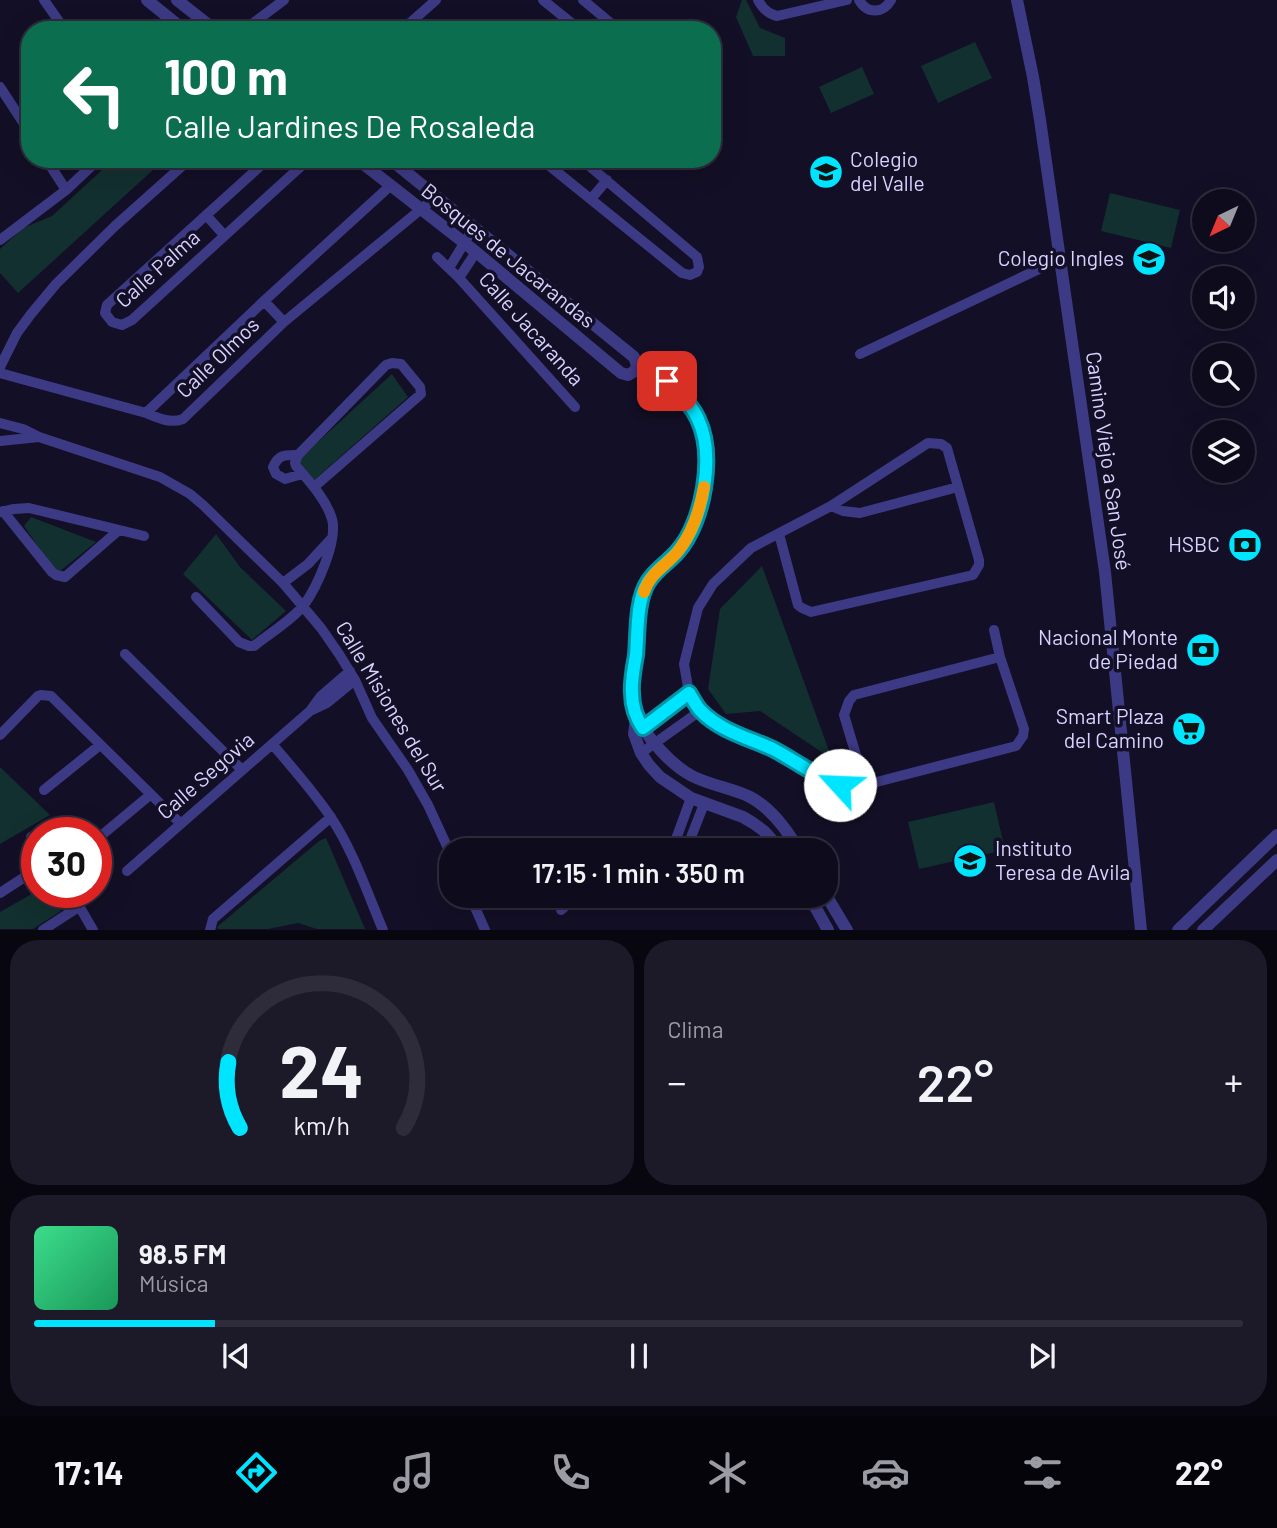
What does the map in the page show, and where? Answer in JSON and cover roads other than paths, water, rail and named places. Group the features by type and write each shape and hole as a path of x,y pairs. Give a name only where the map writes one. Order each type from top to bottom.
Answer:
{"street":[{"path":"44,0 59,21"},
{"path":"147,0 173,21"},
{"path":"177,0 204,21"},
{"path":"256,21 284,0"},
{"path":"416,21 436,0"},
{"path":"543,0 569,21"},
{"path":"583,0 608,21"},
{"path":"758,0 770,15 777,16 848,0"},
{"path":"859,0 864,7 875,11 886,7 891,0"},
{"name":"Camino Viejo a San José","path":"1017,0 1033,77 1105,572 1140,929"},
{"path":"0,87 21,119"},
{"path":"52,168 66,190"},
{"path":"0,240 66,190 89,168"},
{"path":"0,367 17,333 56,284 180,168"},
{"name":"Calle Palma","path":"258,168 107,305 106,313 112,322 122,326 132,320 299,168"},
{"name":"Bosques de Jacarandas","path":"368,168 476,252 621,373 628,375 635,372"},
{"name":"Calle Jacaranda","path":"401,168 634,357 637,365 635,372"},
{"path":"552,168 681,273 690,275 697,272 697,257 592,168"},
{"path":"591,199 607,180"},
{"name":"Calle Olmos","path":"390,186 146,413 166,421 183,419 284,322 437,196"},
{"path":"206,215 224,235"},
{"name":"Calle Jacaranda","path":"449,268 474,227"},
{"name":"Calle Jacaranda","path":"459,278 476,252"},
{"name":"Calle Jacaranda","path":"437,257 575,407"},
{"path":"860,354 1060,259"},
{"path":"537,303 549,288"},
{"path":"264,301 284,322"},
{"path":"196,597 239,642 249,646 254,646 303,606 329,554 332,520 314,488 295,463 298,455 386,365 401,364 420,387 421,394 314,488"},
{"path":"0,373 146,413"},
{"path":"667,381 687,401 697,418 704,435 706,460 701,504 687,537 678,551 647,583 641,600 632,692 640,752 660,777 691,798 743,817 770,838"},
{"name":"Calle Misiones del Sur","path":"0,423 147,473 176,485 203,505 283,583 321,628 353,676 372,718 408,769 443,838"},
{"name":"Calle Misiones del Sur","path":"0,441 39,437"},
{"path":"779,534 799,604 811,612 973,575 979,560 947,448 941,444 928,443 831,506 751,548 713,584 698,608 684,664 689,693 700,711 716,723 779,752 828,781 840,785 865,785 1016,746 1024,729 994,630"},
{"path":"298,455 276,459 273,467 275,474 285,479 302,474"},
{"path":"831,506 860,513 958,487"},
{"path":"1,511 29,508 144,536"},
{"path":"1,511 52,572 61,577 65,577 119,530"},
{"path":"283,583 308,564 332,538"},
{"path":"308,564 320,576"},
{"path":"125,654 242,770"},
{"path":"865,785 844,715 854,695 1000,657"},
{"name":"Calle Segovia","path":"127,871 310,711 321,696 353,676"},
{"path":"638,727 689,693"},
{"path":"0,734 38,696 51,696 180,823"},
{"path":"640,752 700,711"},
{"path":"638,727 682,769 695,777 750,797 764,807 792,838"},
{"path":"272,744 303,779 331,817 351,855 383,929"},
{"path":"44,790 100,745"},
{"path":"112,827 150,795"},
{"path":"676,838 691,798"},
{"path":"691,838 705,804"},
{"path":"211,924 331,817"},
{"path":"1178,929 1277,835"},
{"path":"1203,929 1277,860"},
{"path":"0,893 21,879"},
{"path":"43,929 77,908"},
{"path":"81,908 93,929"},
{"path":"475,908 485,929"},
{"path":"816,908 828,929"},
{"path":"833,908 845,929"}],"place":[{"name":"Colegio del Valle","path":"826,172"},
{"name":"Colegio Ingles","path":"1149,259"},
{"name":"HSBC","path":"1245,545"},
{"name":"Nacional Monte de Piedad","path":"1203,650"},
{"name":"Smart Plaza del Camino","path":"1189,729"},
{"name":"Instituto Teresa de Avila","path":"970,861"}]}
